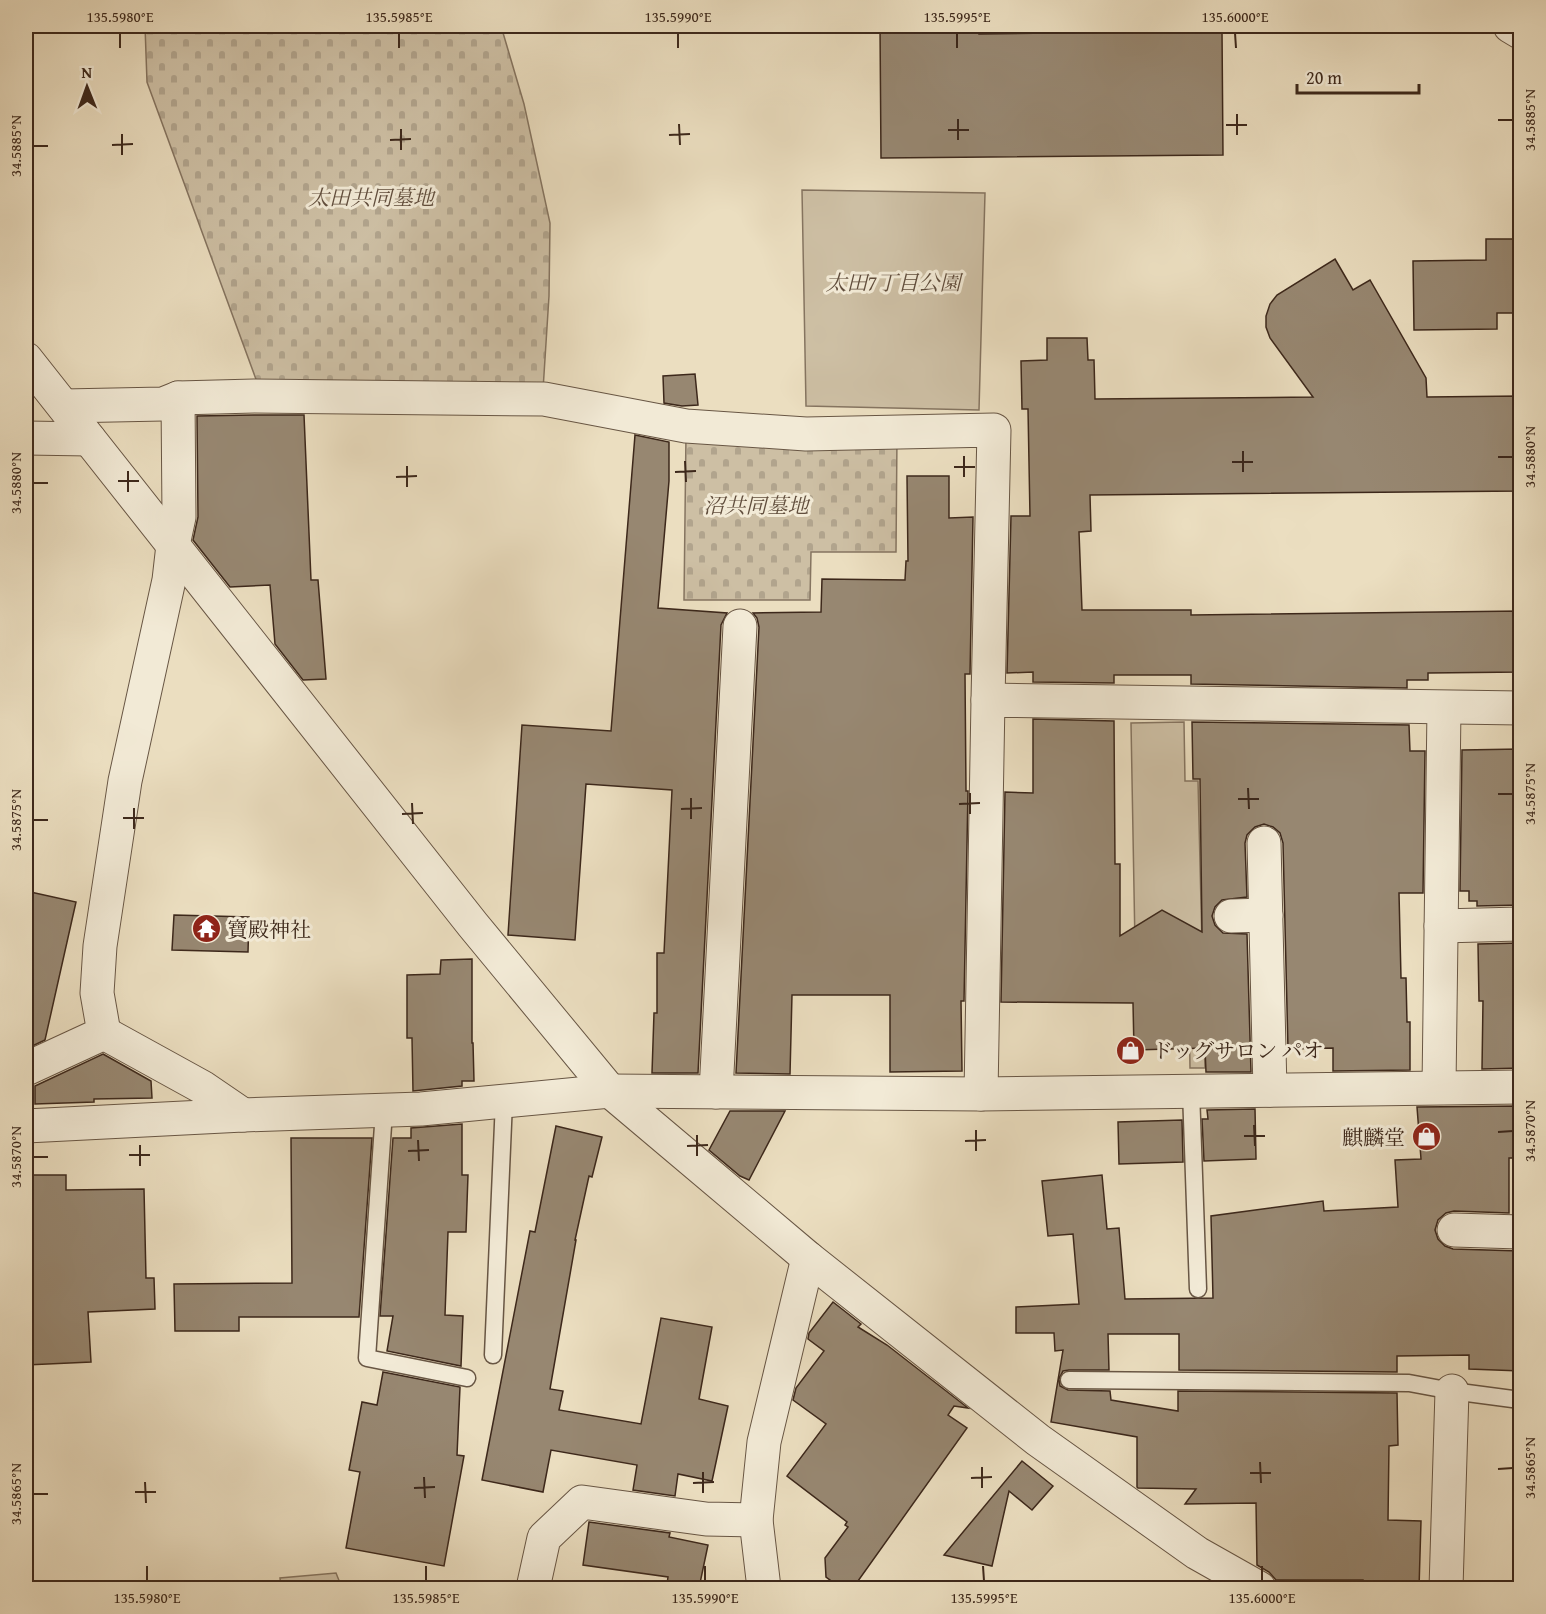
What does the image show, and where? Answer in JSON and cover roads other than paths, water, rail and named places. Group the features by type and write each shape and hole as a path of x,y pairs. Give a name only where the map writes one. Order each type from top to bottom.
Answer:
{"street":[{"path":"1510,26 1521,32"},
{"path":"26,359 473,925 610,1091 808,1258 1038,1440 1197,1553 1259,1588"},
{"path":"64,406 163,404 178,398 254,396 544,399 686,426 806,434 994,430 981,1094"},
{"path":"104,1033 97,993 100,946 125,781 169,580 179,517 178,398"},
{"path":"26,438 89,439"},
{"path":"716,1092 740,626"},
{"path":"988,700 1521,708"},
{"path":"1439,1087 1444,708"},
{"path":"1264,843 1270,1090"},
{"path":"1231,916 1266,915"},
{"path":"1441,926 1521,924"},
{"path":"26,1069 104,1033"},
{"path":"104,1033 202,1087 243,1115"},
{"path":"26,1126 421,1109 610,1091 981,1094 1521,1087"},
{"path":"1454,1230 1521,1232"},
{"path":"764,1588 756,1520 764,1442 808,1258"},
{"path":"1446,1588 1452,1391"},
{"path":"533,1588 544,1538 582,1502 706,1519 756,1520"}],"lane":[{"path":"1191,1091 1198,1289"},
{"path":"493,1355 504,1101"},
{"path":"384,1111 368,1358 467,1378"},
{"path":"1069,1380 1409,1383 1521,1400"}],"place":[{"name":"寶殿神社","path":"206,929"},
{"name":"ドッグサロン パオ","path":"1131,1050"},
{"name":"麒麟堂","path":"1426,1137"}],"park label":[{"name":"太田共同墓地","path":"371,197"},
{"name":"太田7丁目公園","path":"893,282"},
{"name":"沼共同墓地","path":"756,505"}]}
